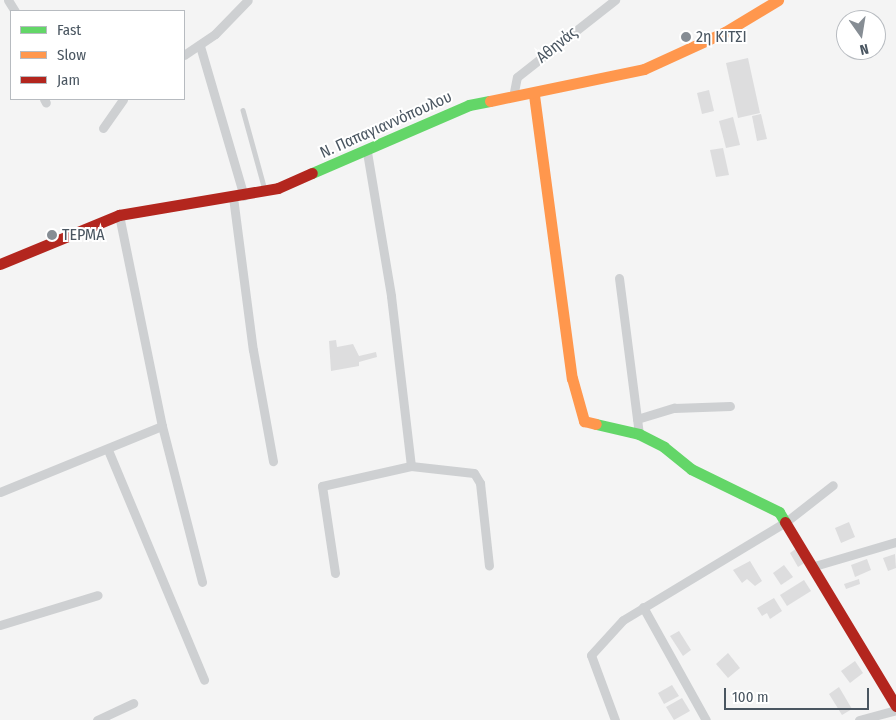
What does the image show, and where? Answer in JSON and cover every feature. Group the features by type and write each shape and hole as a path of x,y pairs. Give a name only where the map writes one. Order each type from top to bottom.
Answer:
{"street":[{"path":"185,54 200,46 248,0"},
{"name":"Αθηνάς","path":"513,97 517,77 615,0"},
{"name":"Ν. Παπαγιαννόπουλου","path":"0,264 119,216 265,191 367,152 469,105 534,94 644,69 725,32 778,0"},
{"path":"200,46 238,197 253,350 273,461"},
{"path":"534,94 578,410 584,420 639,434 664,446 692,469 779,512 787,521 812,567 896,706"},
{"path":"103,128 122,100"},
{"path":"367,152 391,296 410,466"},
{"path":"119,216 162,426 202,582"},
{"path":"619,278 639,434"},
{"path":"637,419 674,408 730,406"},
{"path":"0,492 108,450 162,426"},
{"path":"108,450 204,680"},
{"path":"335,573 320,489 410,466 474,473 480,483 489,566"},
{"path":"615,720 591,654 623,620 787,521 833,485"},
{"path":"812,567 896,542"},
{"path":"0,626 98,595"},
{"path":"643,607 706,720"},
{"path":"97,720 133,703"},
{"path":"859,720 896,710"}],"lane":[{"path":"243,110 265,191"}],"building":[{"path":"748,58 760,113 738,118 726,63"},
{"path":"709,90 714,111 702,114 697,93"},
{"path":"761,114 767,139 757,141 752,116"},
{"path":"733,117 740,145 726,148 719,121"},
{"path":"723,148 729,175 716,177 710,150"},
{"path":"336,340 337,347 353,344 359,356 376,352 377,357 359,362 359,366 331,371 329,341"},
{"path":"849,522 855,537 841,543 835,528"},
{"path":"797,548 806,562 798,567 790,553"},
{"path":"895,554 896,568 888,571 883,558"},
{"path":"867,559 871,570 855,577 851,565"},
{"path":"750,561 762,581 755,586 747,579 742,583 733,570"},
{"path":"784,565 793,577 781,585 773,573"},
{"path":"859,579 860,584 846,589 844,584"},
{"path":"804,580 811,591 787,606 780,595"},
{"path":"774,598 782,611 770,619 767,613 762,616 757,608"},
{"path":"679,631 691,650 683,656 670,636"},
{"path":"728,653 740,668 728,678 716,664"},
{"path":"855,661 863,673 850,683 841,671"},
{"path":"672,685 679,696 664,704 658,693"},
{"path":"839,687 852,709 842,715 829,694"},
{"path":"682,698 690,711 674,720 666,707"}],"traffic: fast":[{"path":"312,173 469,105 490,101"},
{"path":"596,424 639,434 664,447 691,469 779,512 785,522"}],"traffic: slow":[{"path":"490,101 644,69 725,32 778,0"},
{"path":"534,95 572,378 584,421 596,424"}],"traffic: jam":[{"path":"0,264 119,215 278,188 312,173"},
{"path":"785,522 896,706"}],"place":[{"name":"2η ΚΙΤΣΙ","path":"686,37"},
{"name":"ΤΕΡΜΑ","path":"52,235"}]}
